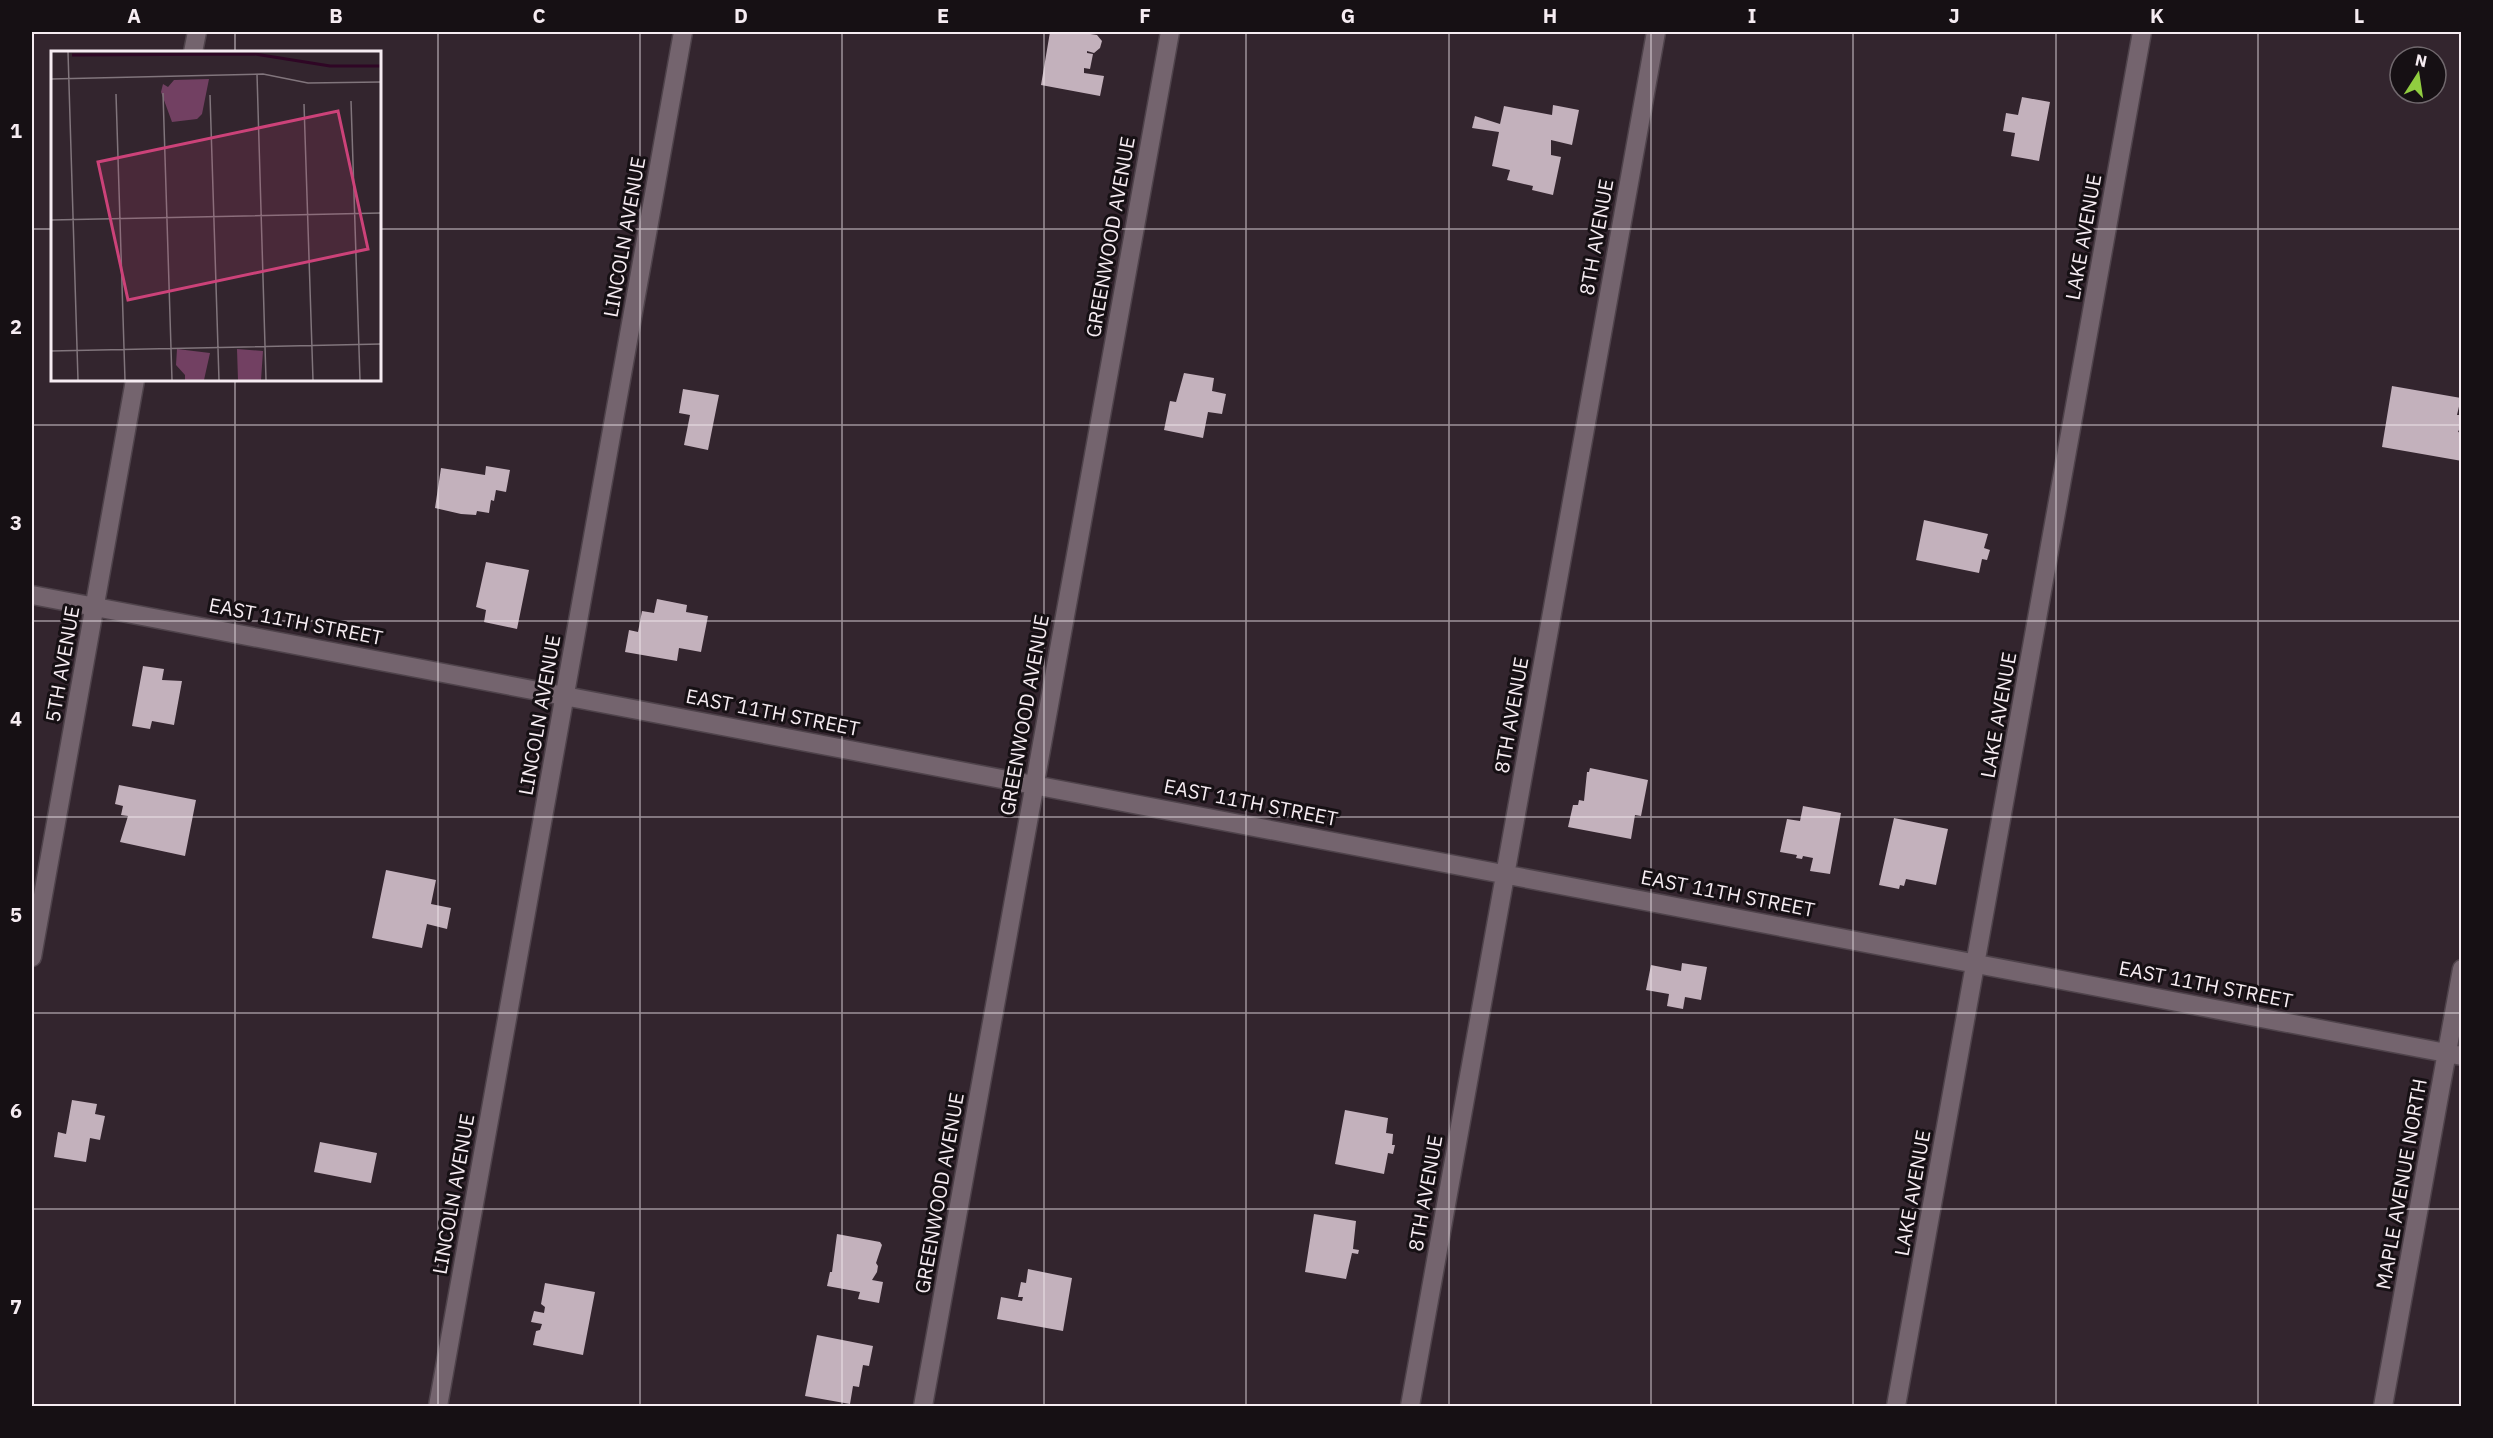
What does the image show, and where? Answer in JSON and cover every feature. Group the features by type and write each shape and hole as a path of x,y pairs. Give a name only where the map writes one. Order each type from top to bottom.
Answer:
{"street":[{"path":"194,51 197,32"},
{"name":"LINCOLN AVENUE","path":"438,1407 683,32"},
{"name":"GREENWOOD AVENUE","path":"923,1407 1170,32"},
{"name":"8TH AVENUE","path":"1410,1407 1656,32"},
{"name":"LAKE AVENUE","path":"1896,1407 2142,32"},
{"name":"5TH AVENUE","path":"32,957 135,381"},
{"name":"EAST 11TH STREET","path":"32,595 565,694 2454,1055"},
{"name":"MAPLE AVENUE NORTH","path":"2383,1407 2454,1055 2462,969"}],"building":[{"path":"1050,32 1097,35 1102,41 1100,48 1094,53 1087,51 1093,54 1090,69 1084,68 1084,73 1104,76 1100,96 1041,85"},
{"path":"2022,97 2050,102 2039,161 2011,156 2015,133 2003,131 2006,113 2018,115"},
{"path":"1553,105 1579,110 1572,145 1551,140 1551,155 1561,157 1553,195 1532,190 1533,186 1507,180 1510,170 1492,166 1499,132 1472,128 1475,116 1500,124 1504,106 1552,115"},
{"path":"1184,373 1214,378 1212,391 1226,394 1222,414 1208,412 1203,438 1164,430 1170,401 1176,402"},
{"path":"2392,386 2461,398 2457,415 2461,415 2462,423 2458,432 2462,433 2462,461 2382,447"},
{"path":"683,389 719,395 708,450 684,445 690,415 679,413"},
{"path":"486,466 510,470 506,492 496,490 494,501 491,500 489,513 477,511 476,515 461,514 435,508 441,468 485,475"},
{"path":"1924,520 1988,534 1984,548 1990,550 1987,560 1982,559 1979,573 1916,560"},
{"path":"486,562 529,570 517,629 484,622 486,610 476,607"},
{"path":"657,599 687,605 686,612 708,616 701,652 679,648 677,661 625,652 629,630 638,632 642,611 654,613"},
{"path":"143,666 164,669 162,680 182,681 174,725 152,721 150,729 132,726"},
{"path":"1590,768 1648,780 1641,816 1635,815 1631,839 1568,827 1573,805 1578,805 1579,800 1584,801 1587,772"},
{"path":"119,785 196,800 185,856 120,842 128,816 121,815 123,806 115,804"},
{"path":"1803,806 1841,813 1830,874 1810,871 1813,858 1803,856 1802,859 1796,858 1797,855 1780,852 1787,819 1800,821"},
{"path":"1894,818 1948,829 1936,885 1906,879 1904,886 1900,885 1899,889 1879,885"},
{"path":"386,870 436,880 431,904 451,908 447,929 427,924 422,948 372,938"},
{"path":"1682,963 1707,967 1701,1000 1685,997 1683,1009 1667,1006 1669,994 1646,990 1651,965 1681,971"},
{"path":"72,1100 97,1104 95,1114 105,1116 100,1140 90,1138 86,1162 54,1157 58,1132 66,1134"},
{"path":"1345,1110 1388,1118 1386,1133 1393,1134 1392,1145 1395,1145 1393,1154 1388,1153 1384,1174 1335,1164"},
{"path":"320,1142 377,1153 371,1183 314,1172"},
{"path":"1314,1214 1356,1221 1353,1249 1359,1250 1358,1254 1352,1253 1346,1279 1305,1272"},
{"path":"837,1234 880,1242 882,1245 876,1263 877,1272 872,1280 883,1282 879,1303 858,1299 860,1292 827,1286 830,1272 832,1272"},
{"path":"1028,1269 1072,1278 1063,1331 997,1319 1001,1297 1022,1301 1023,1297 1018,1297 1021,1282 1026,1283"},
{"path":"545,1283 595,1292 583,1355 533,1345 536,1331 540,1330 542,1324 531,1322 534,1311 544,1313 545,1307 541,1304"},
{"path":"817,1335 873,1346 869,1366 863,1365 859,1387 853,1386 850,1404 805,1396"}]}
